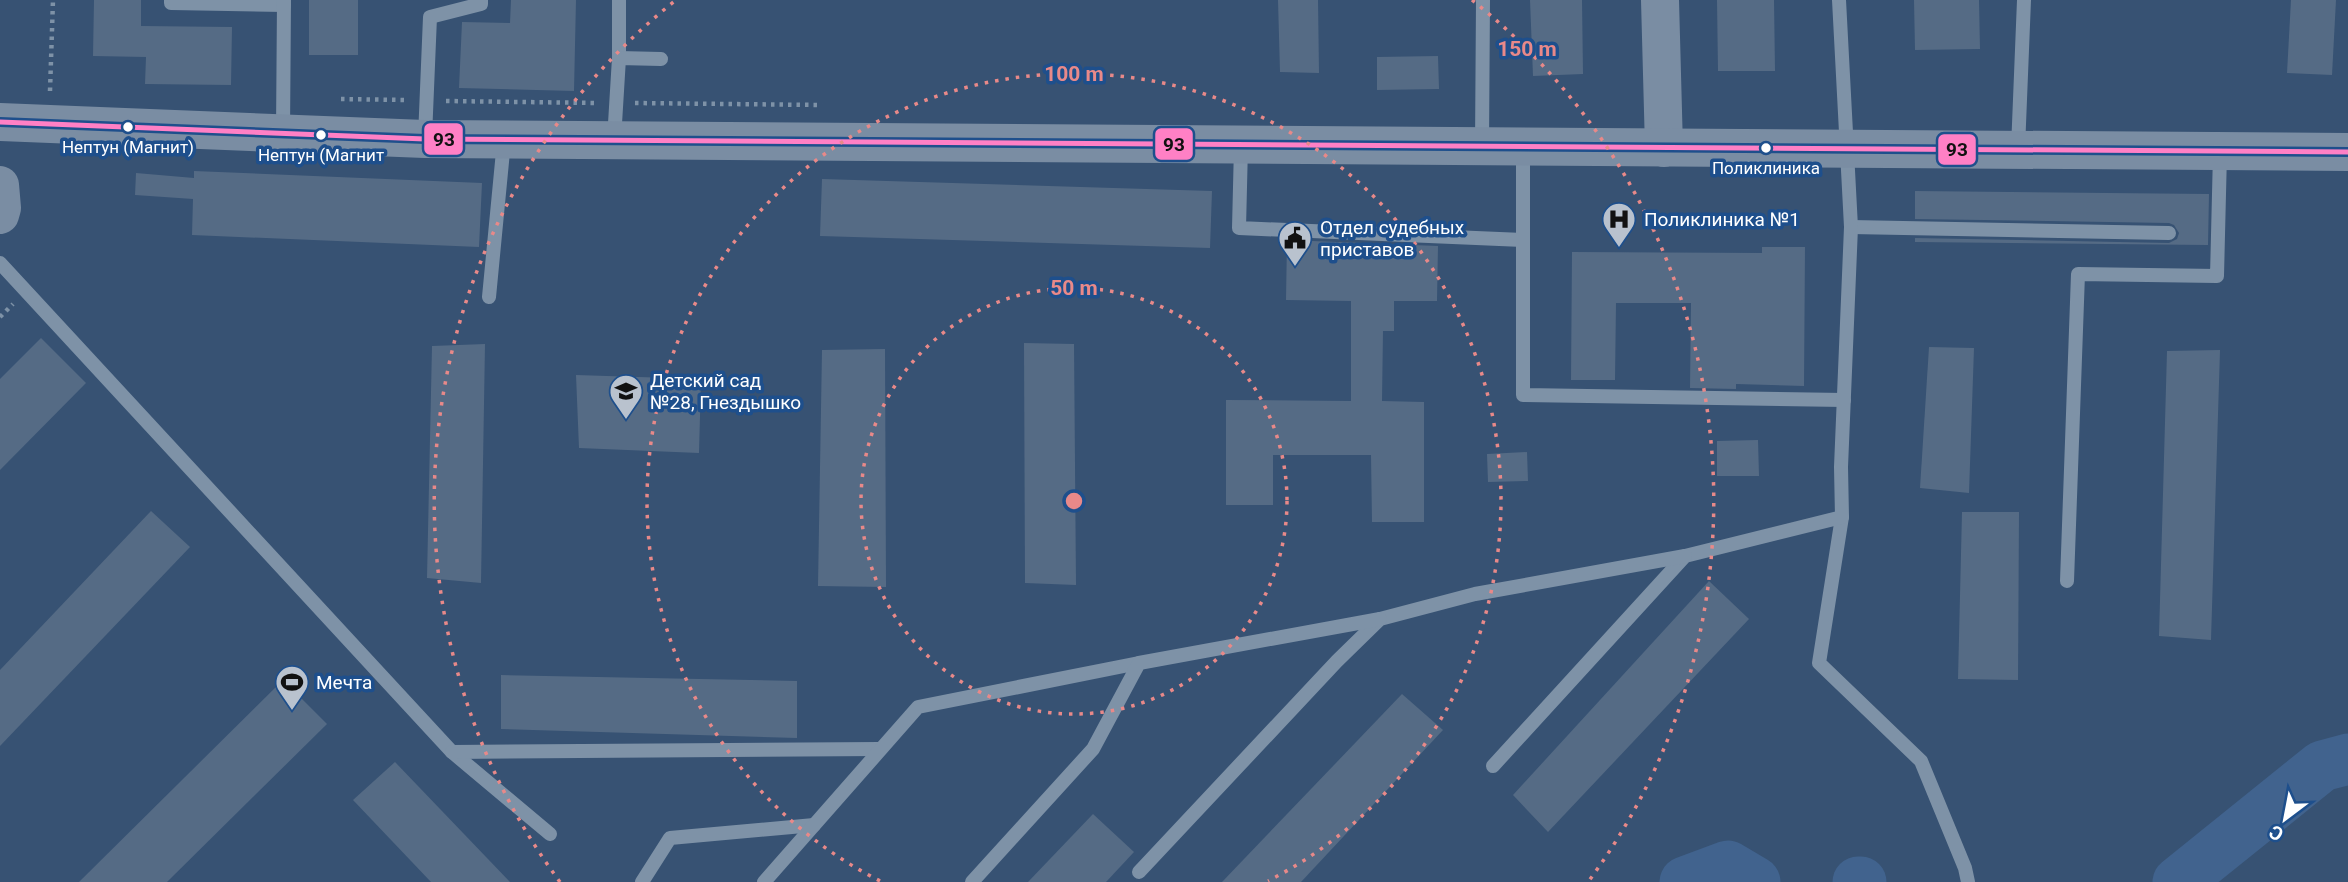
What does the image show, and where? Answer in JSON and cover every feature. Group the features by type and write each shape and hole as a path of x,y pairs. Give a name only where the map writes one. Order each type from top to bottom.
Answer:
{"street":[{"path":"1660,0 1664,148"},
{"path":"0,122 425,139 2348,152"},
{"path":"0,185 0,215"}],"lane":[{"path":"171,0 171,3 284,3 283,133"},
{"path":"425,139 430,18 481,4 481,0"},
{"path":"614,141 619,0"},
{"path":"1482,146 1483,0"},
{"path":"1839,0 1851,228 1842,517 1819,663 1921,761 1965,868 1968,882"},
{"path":"2018,150 2024,0"},
{"path":"619,58 661,59"},
{"path":"489,297 504,140"},
{"path":"1241,145 1239,228 1523,240"},
{"path":"1523,147 1523,395 1844,400"},
{"path":"2067,581 2078,274 2217,276 2220,151"},
{"path":"1851,228 2169,233"},
{"path":"0,262 452,752 550,834"},
{"path":"764,882 918,707 1380,619 1475,594 1685,555 1842,517"},
{"path":"1493,766 1685,555"},
{"path":"1139,872 1337,661 1380,619"},
{"path":"972,882 1093,749 1139,663"},
{"path":"452,752 880,749"},
{"path":"642,882 670,838 814,825"}],"path":[{"path":"50,93 53,0"}],"shaded area":[{"path":"1728,866 1755,882 1685,882"}],"building":[{"path":"94,0 141,0 141,26 232,27 231,85 145,84 146,57 93,56"},
{"path":"309,0 358,0 358,55 309,55"},
{"path":"511,0 576,0 574,91 459,88 462,22 510,23"},
{"path":"1278,0 1318,0 1319,73 1280,72"},
{"path":"1530,0 1582,0 1583,74 1533,76"},
{"path":"1717,0 1774,0 1775,71 1718,71"},
{"path":"1914,0 1979,0 1980,49 1915,50"},
{"path":"2291,0 2336,0 2332,75 2287,73"},
{"path":"1438,56 1439,89 1377,90 1377,57"},
{"path":"194,171 482,183 479,247 192,235 193,199 135,195 136,173 194,178"},
{"path":"822,179 1212,191 1210,248 820,236"},
{"path":"1915,191 2209,194 2208,245 1915,242 1915,238 2169,243 2177,239 2179,233 2174,225 2169,223 1915,219"},
{"path":"1287,240 1438,246 1437,301 1394,301 1394,331 1383,331 1382,401 1424,402 1424,522 1372,522 1371,455 1273,455 1273,505 1226,505 1226,400 1351,401 1351,301 1286,300"},
{"path":"1762,247 1805,247 1804,386 1736,384 1736,389 1690,388 1691,303 1616,303 1615,380 1571,380 1572,252 1762,253"},
{"path":"41,338 86,383 0,470 0,379"},
{"path":"1024,343 1074,344 1076,585 1025,583"},
{"path":"485,344 481,583 427,578 432,346"},
{"path":"1929,347 1974,348 1969,493 1920,488"},
{"path":"885,349 886,587 818,586 822,350"},
{"path":"2220,350 2211,640 2159,636 2167,351"},
{"path":"576,375 701,379 699,453 579,448"},
{"path":"1758,440 1759,476 1717,476 1717,441"},
{"path":"1527,452 1528,481 1488,482 1487,454"},
{"path":"151,511 190,547 0,746 0,670"},
{"path":"1962,512 2019,512 2018,680 1958,679"},
{"path":"1709,581 1749,619 1548,832 1513,795"},
{"path":"501,675 797,681 797,738 501,729"},
{"path":"283,680 327,724 167,882 79,882"},
{"path":"1402,694 1443,730 1301,882 1222,882"},
{"path":"395,762 510,882 431,882 353,800"},
{"path":"1093,814 1134,852 1106,882 1028,882"}],"waterway":[{"path":"2178,882 2322,766 2348,759"},
{"path":"1685,882 1728,866 1755,882"}],"transit line":[{"name":"93","path":"0,122 425,139 2348,152"}],"place":[{"name":"Нептун (Магнит)","path":"128,127"},
{"name":"Нептун (Магнит","path":"321,135"},
{"name":"Поликлиника","path":"1766,148"},
{"name":"Поликлиника №1","path":"1619,249"},
{"name":"Отдел судебных приставов","path":"1295,268"},
{"name":"Детский сад №28, Гнездышко","path":"626,421"},
{"name":"Мечта","path":"292,712"}]}
